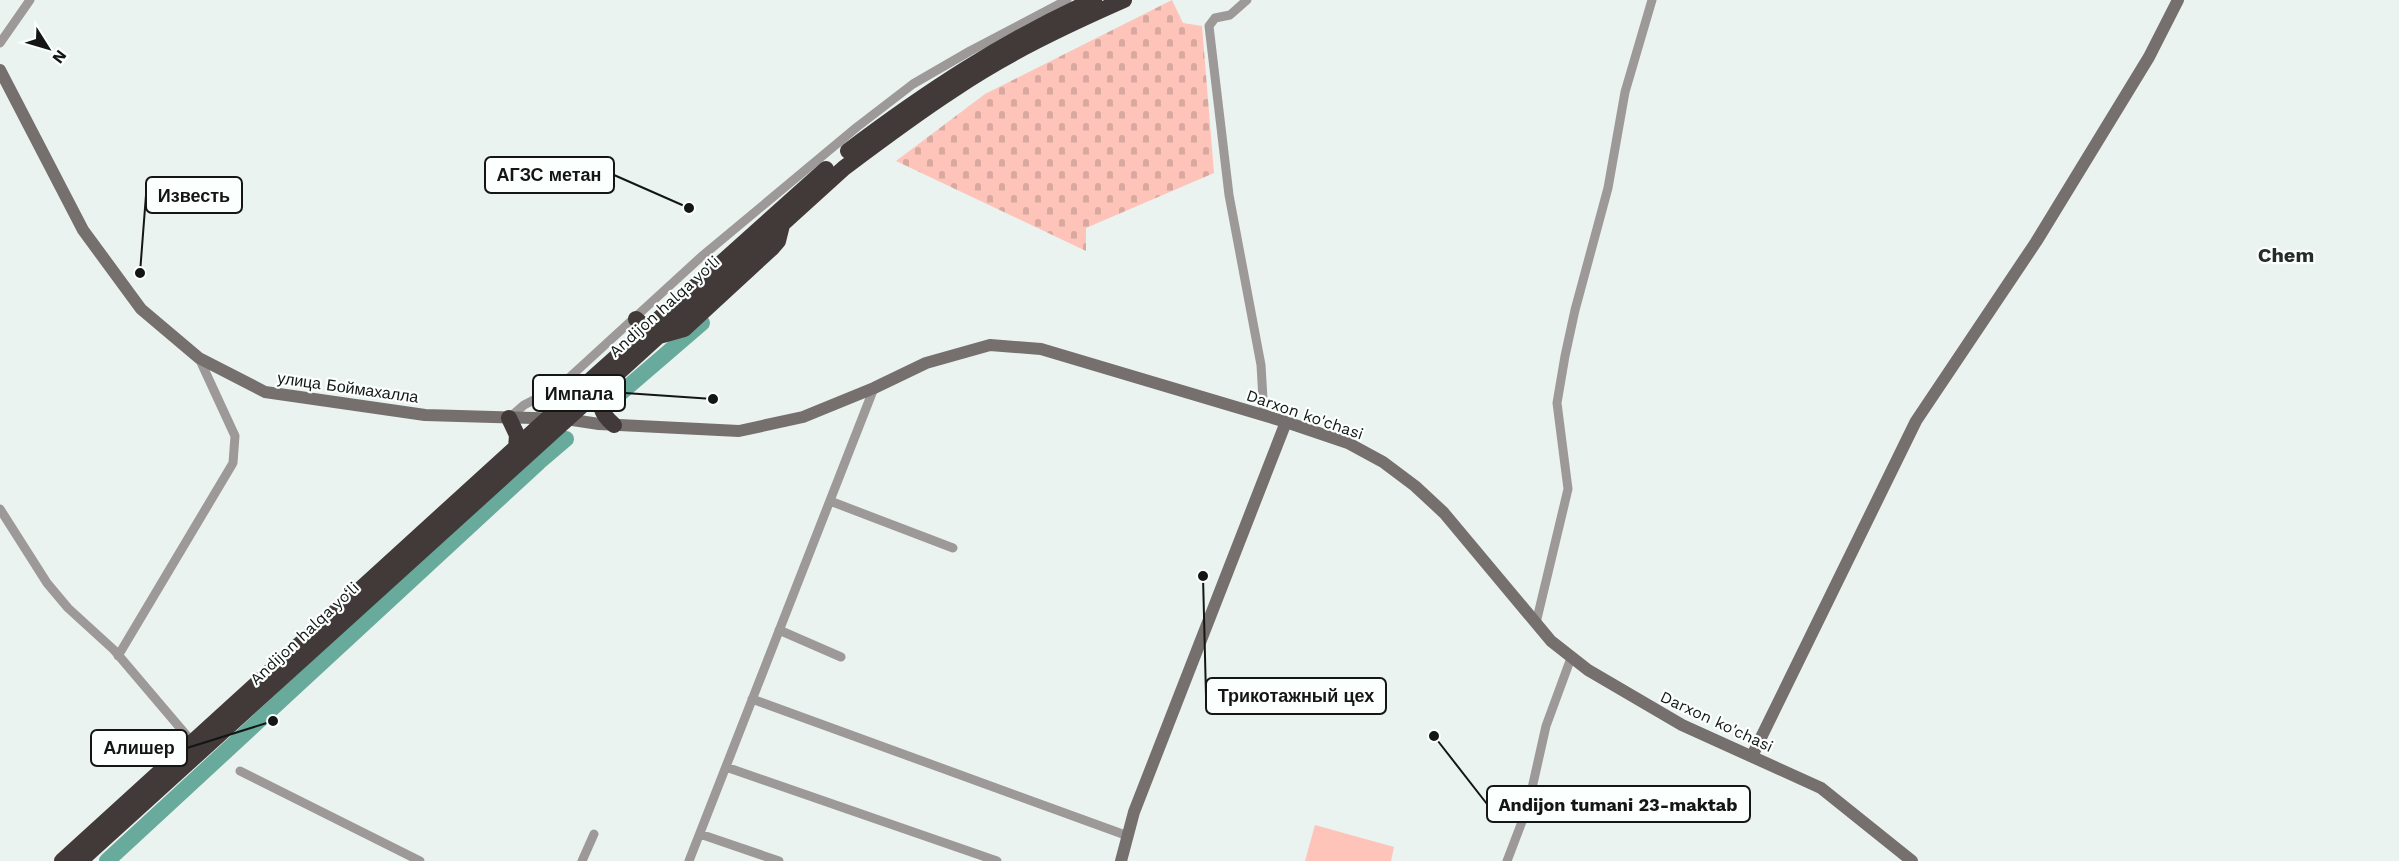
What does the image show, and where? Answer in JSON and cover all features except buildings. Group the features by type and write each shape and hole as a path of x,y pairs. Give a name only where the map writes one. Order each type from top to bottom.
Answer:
{"highway":[{"name":"Andijon halqa yo‘li","path":"62,861 647,328 751,225 933,90 1008,42 1095,0"},
{"name":"Andijon halqa yo‘li","path":"80,861 601,388 647,328 783,222 844,168 954,88 1082,18 1124,0"},
{"path":"601,388 599,404 607,419 614,425"},
{"path":"509,418 517,435 516,448"}],"main road":[{"path":"1752,756 1916,421 2036,242 2149,57 2178,0"},
{"name":"улица Боймахалла","path":"0,70 83,230 141,309 199,358 265,392 425,415 566,419"},
{"name":"Darxon ko'chasi","path":"566,419 614,425 739,431 803,417 874,388 926,363 990,345 1041,349 1286,422 1348,443 1383,462 1415,486 1443,513 1551,640 1588,670 1682,725 1821,788 1908,860"},
{"path":"1121,861 1134,812 1286,422"}],"street":[{"path":"0,43 30,0"},
{"path":"751,225 857,127 914,84 970,51 1067,0"},
{"path":"1247,0 1230,15 1215,18 1209,26 1228,195 1261,365 1264,416"},
{"path":"1536,623 1568,489 1557,403 1565,356 1608,188 1625,92 1652,0"},
{"path":"509,418 524,405 559,387 647,328"},
{"path":"118,656 233,463 235,436 199,358"},
{"path":"689,861 874,388"},
{"path":"830,501 953,548"},
{"path":"0,509 47,583 68,608 118,656 193,743"},
{"path":"779,630 841,657"},
{"path":"1507,861 1528,806 1546,726 1571,658"},
{"path":"752,699 1128,836"},
{"path":"726,767 996,861"},
{"path":"240,771 420,861"},
{"path":"582,861 594,834"},
{"path":"700,834 779,861"}],"green space":[{"path":"1172,0 1183,23 1202,26 1214,173 1086,228 1086,251 896,161 985,94"},
{"path":"1315,825 1394,847 1391,861 1305,861"}],"waterway":[{"path":"609,403 702,323"},
{"path":"107,861 566,439"}],"place":[{"name":"АГЗС метан","path":"689,208"},
{"name":"Известь","path":"140,273"},
{"name":"Импала","path":"713,399"},
{"name":"Трикотажный цех","path":"1203,576"},
{"name":"Алишер","path":"273,721"},
{"name":"Andijon tumani 23-maktab","path":"1434,736"}],"district":[{"name":"Chem","path":"2286,255"}]}
